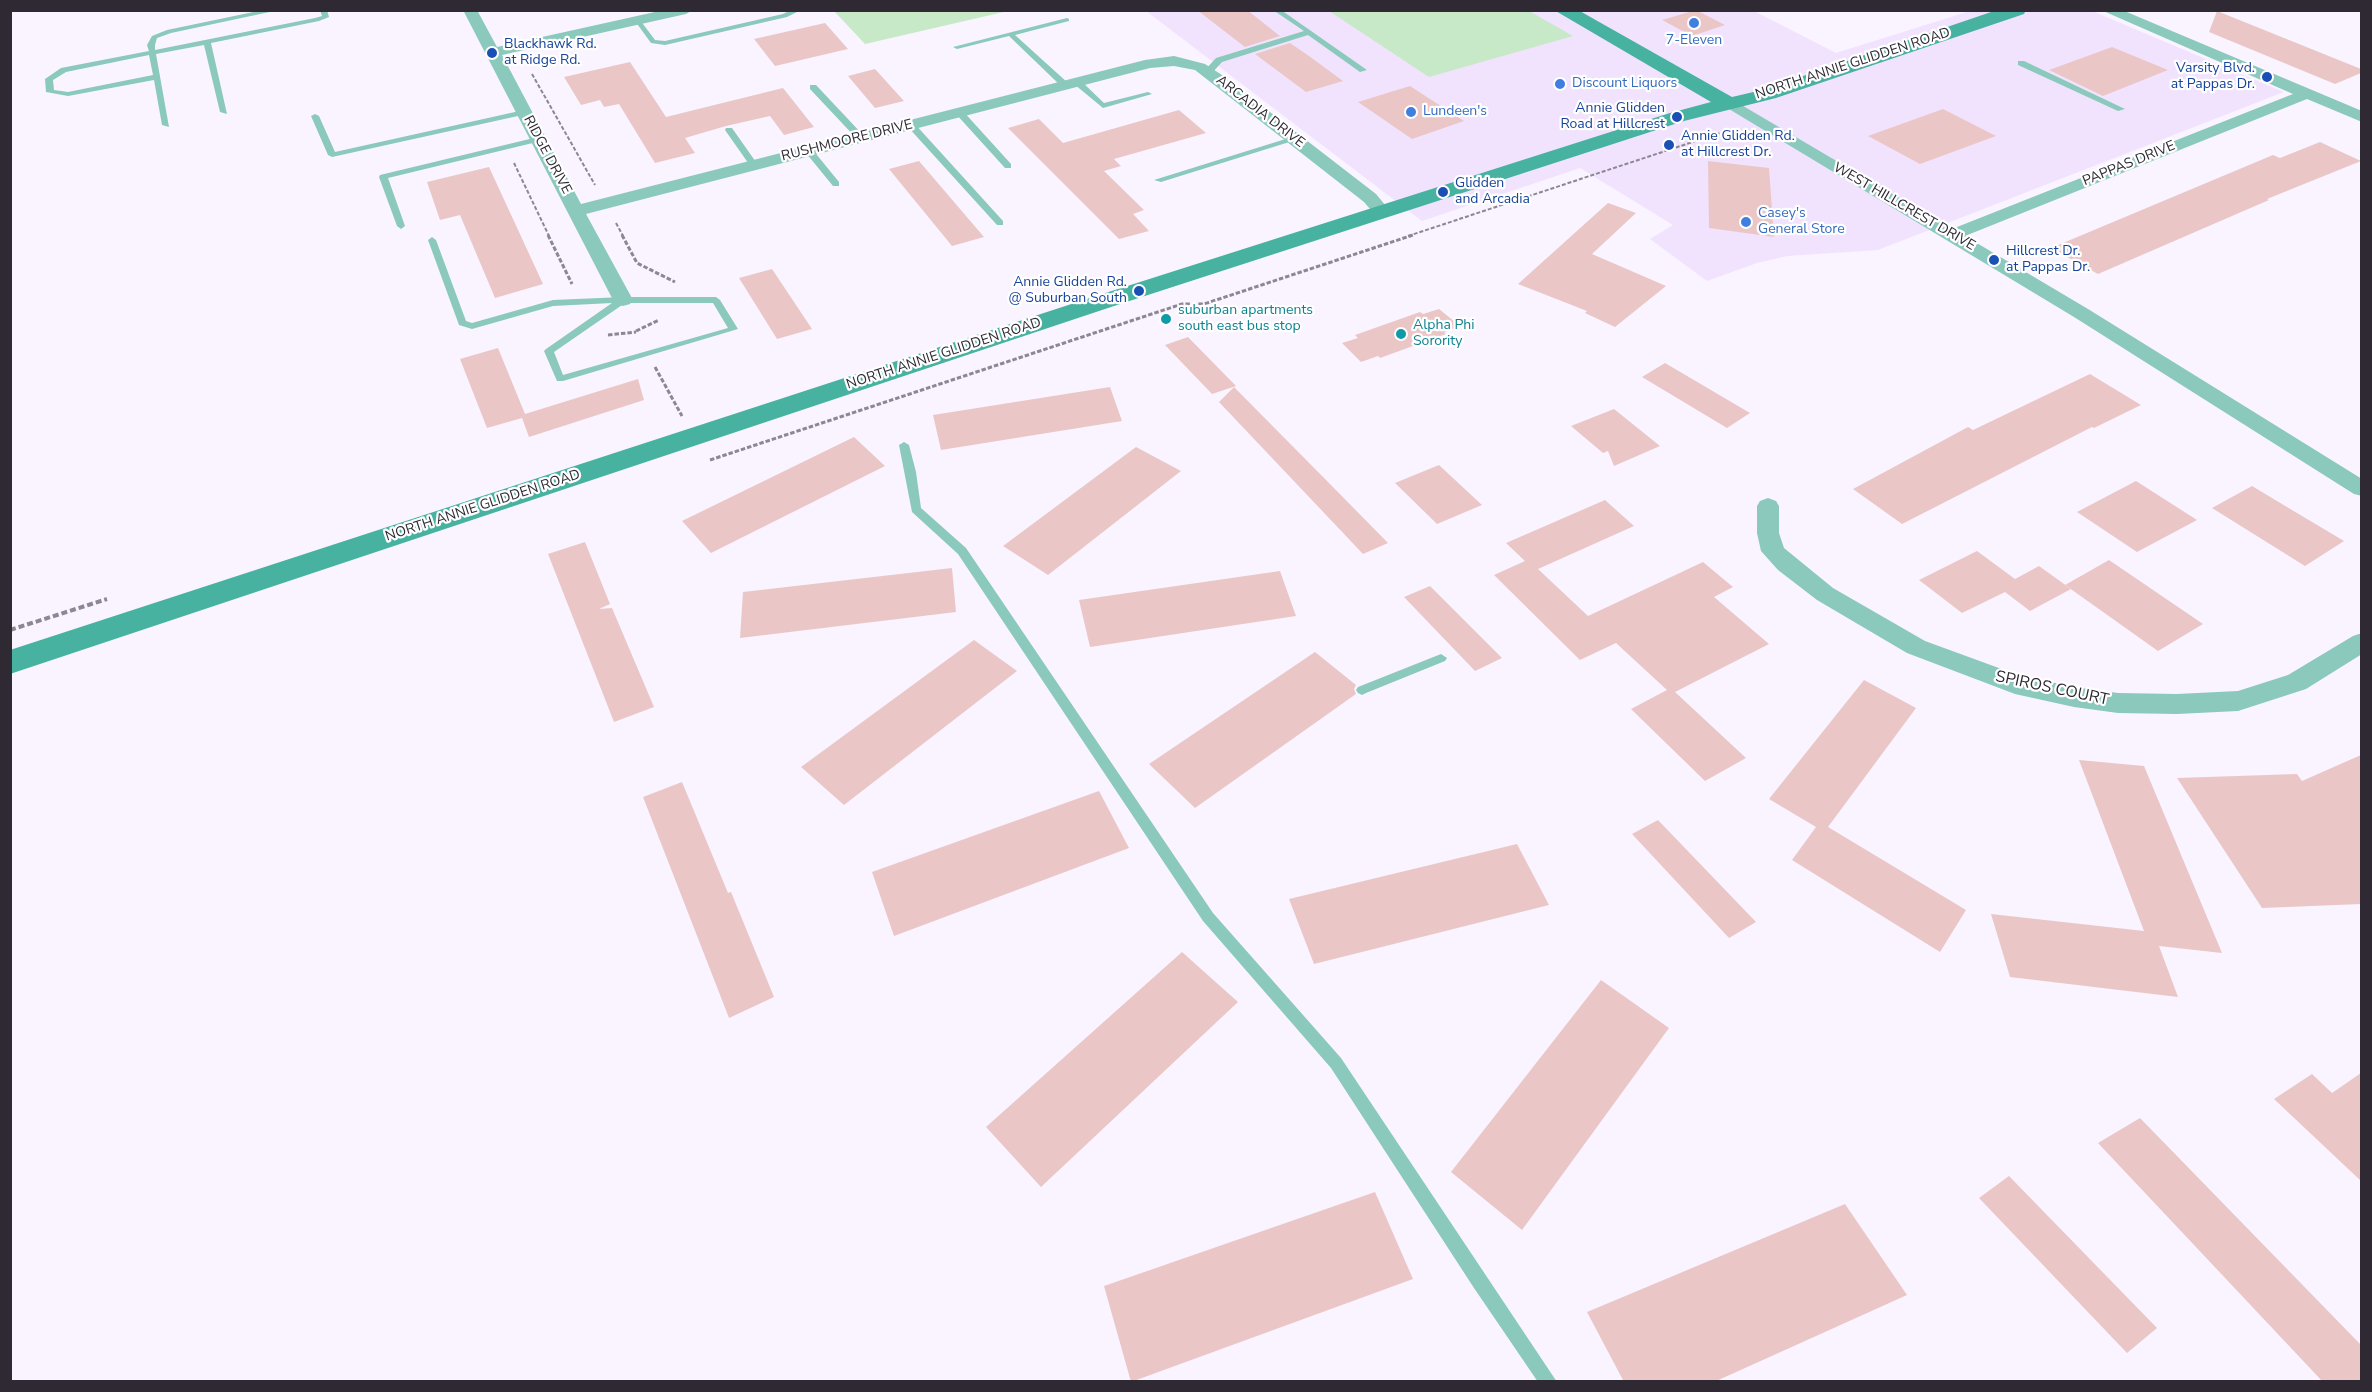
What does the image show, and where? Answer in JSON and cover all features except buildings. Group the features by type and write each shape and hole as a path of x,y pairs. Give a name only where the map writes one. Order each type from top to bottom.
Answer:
{"main road":[{"name":"WEST HILLCREST DRIVE","path":"1563,10 1727,103"},
{"name":"NORTH ANNIE GLIDDEN ROAD","path":"10,662 1382,212 1727,103 1769,94 2017,10"}],"street":[{"name":"RIDGE DRIVE","path":"470,10 622,300"},
{"path":"492,53 686,10"},
{"path":"2108,10 2361,117"},
{"name":"ARCADIA DRIVE","path":"1119,71 1150,63 1174,61 1185,62 1208,72 1370,198 1382,212"},
{"name":"RUSHMOORE DRIVE","path":"576,211 1119,71"},
{"name":"PAPPAS DRIVE","path":"1952,235 2306,94"},
{"name":"WEST HILLCREST DRIVE","path":"1727,103 2081,313 2361,489"},
{"name":"SPIROS COURT","path":"1768,506 1768,533 1773,551 1825,594 1916,646 2015,684 2074,697 2118,703 2177,704 2238,701 2297,682 2361,642"}],"lane":[{"path":"166,124 152,53 151,45 154,37 169,31 276,10"},
{"path":"156,77 68,94 50,92 50,79 64,70 317,20 326,17 323,10"},
{"path":"638,21 653,42 665,43 785,16 798,10"},
{"path":"1276,10 1363,70"},
{"path":"957,47 1067,20"},
{"path":"1208,72 1219,60 1309,32"},
{"path":"1010,34 1103,106 1148,94"},
{"path":"207,42 224,111"},
{"path":"2021,63 2121,109"},
{"path":"813,87 860,138"},
{"path":"315,116 332,155 524,112"},
{"path":"959,112 1008,166"},
{"path":"911,124 1000,223"},
{"path":"729,130 754,165"},
{"path":"401,226 383,177 538,139"},
{"path":"1158,180 1295,139"},
{"path":"809,151 836,184"},
{"path":"432,240 462,323 472,326 553,303 622,300 716,300 733,329 560,379 549,351 622,300"},
{"path":"904,445 911,472 916,509 962,551 1208,916 1336,1063 1480,1282 1549,1382"},
{"path":"1362,690 1442,658"}],"path":[{"path":"528,67 598,191"},
{"path":"700,463 1182,304 1204,304 1502,207 1731,130 1754,119"}],"shaded area":[{"path":"1146,11 1754,11 1836,53 1970,11 2092,11 2284,92 1878,250 1787,256 1757,263 1707,281 1650,239 1673,225 1580,168 1422,221"}],"green space":[{"path":"834,11 1008,11 865,44"},
{"path":"1329,11 1529,11 1573,36 1429,77"}],"place":[{"name":"7-Eleven","path":"1694,23"},
{"name":"Blackhawk Rd. at Ridge Rd.","path":"492,53"},
{"name":"Varsity Blvd. at Pappas Dr.","path":"2267,77"},
{"name":"Discount Liquors","path":"1560,84"},
{"name":"Lundeen's","path":"1411,112"},
{"name":"Annie Glidden Road at Hillcrest","path":"1677,117"},
{"name":"Annie Glidden Rd. at Hillcrest Dr.","path":"1669,145"},
{"name":"Glidden and Arcadia","path":"1443,192"},
{"name":"Casey's General Store","path":"1746,222"},
{"name":"Hillcrest Dr. at Pappas Dr.","path":"1994,260"},
{"name":"Annie Glidden Rd. @ Suburban South","path":"1139,291"},
{"name":"suburban apartments south east bus stop","path":"1166,319"},
{"name":"Alpha Phi Sorority","path":"1401,334"}]}
